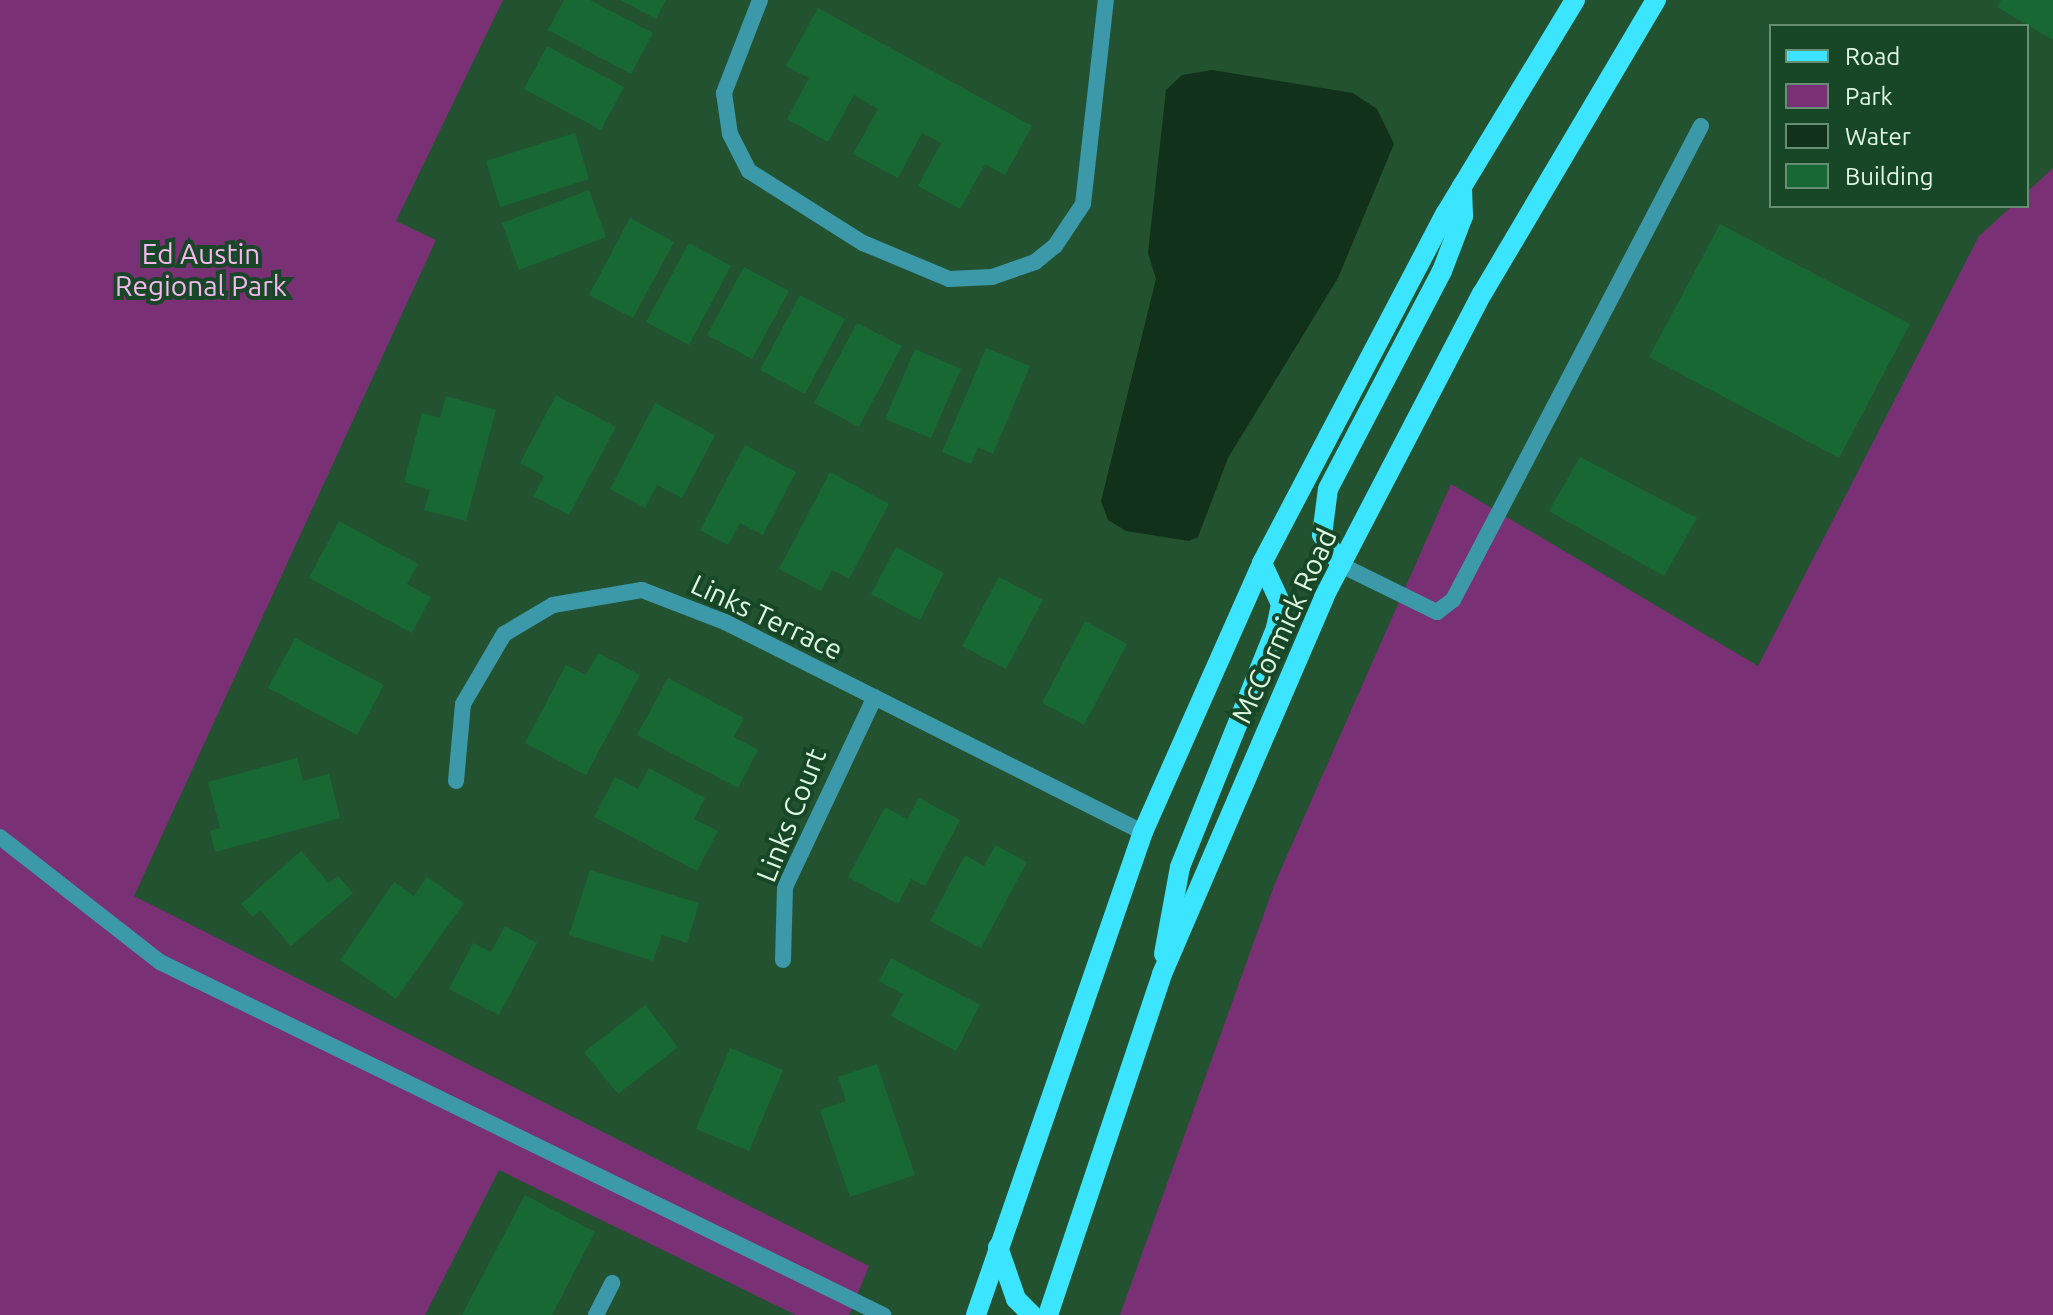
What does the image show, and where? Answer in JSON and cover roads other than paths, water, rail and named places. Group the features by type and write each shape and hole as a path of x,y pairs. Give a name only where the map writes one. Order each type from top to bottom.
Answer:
{"main road":[{"name":"McCormick Road","path":"976,1315 1143,832 1262,563 1462,186 1575,0"},
{"name":"McCormick Road","path":"1048,1315 1162,974 1341,565 1482,294 1656,0"},
{"path":"1341,565 1322,535 1328,489 1442,271 1463,216 1462,186"},
{"path":"1162,974 1180,867 1276,628 1281,604 1262,563"},
{"path":"998,1247 1016,1299 1032,1315"}],"street":[{"path":"760,0 724,93 730,134 749,171 863,243 949,279 992,277 1035,262 1055,246 1083,204 1106,0"},
{"path":"1341,565 1437,612 1453,600 1701,126"},
{"name":"Links Terrace","path":"456,781 463,704 504,634 553,605 607,591 642,590 725,622 1143,832"},
{"name":"Links Court","path":"783,960 785,887 875,697"},
{"path":"0,837 160,962 883,1315"},
{"path":"596,1315 612,1283"}],"water":[{"path":"1212,70 1353,93 1377,109 1394,144 1338,278 1228,458 1198,537 1189,541 1126,531 1108,520 1101,501 1156,279 1148,253 1166,90 1182,75"}],"park label":[{"name":"Ed Austin Regional Park","path":"201,270"}]}
